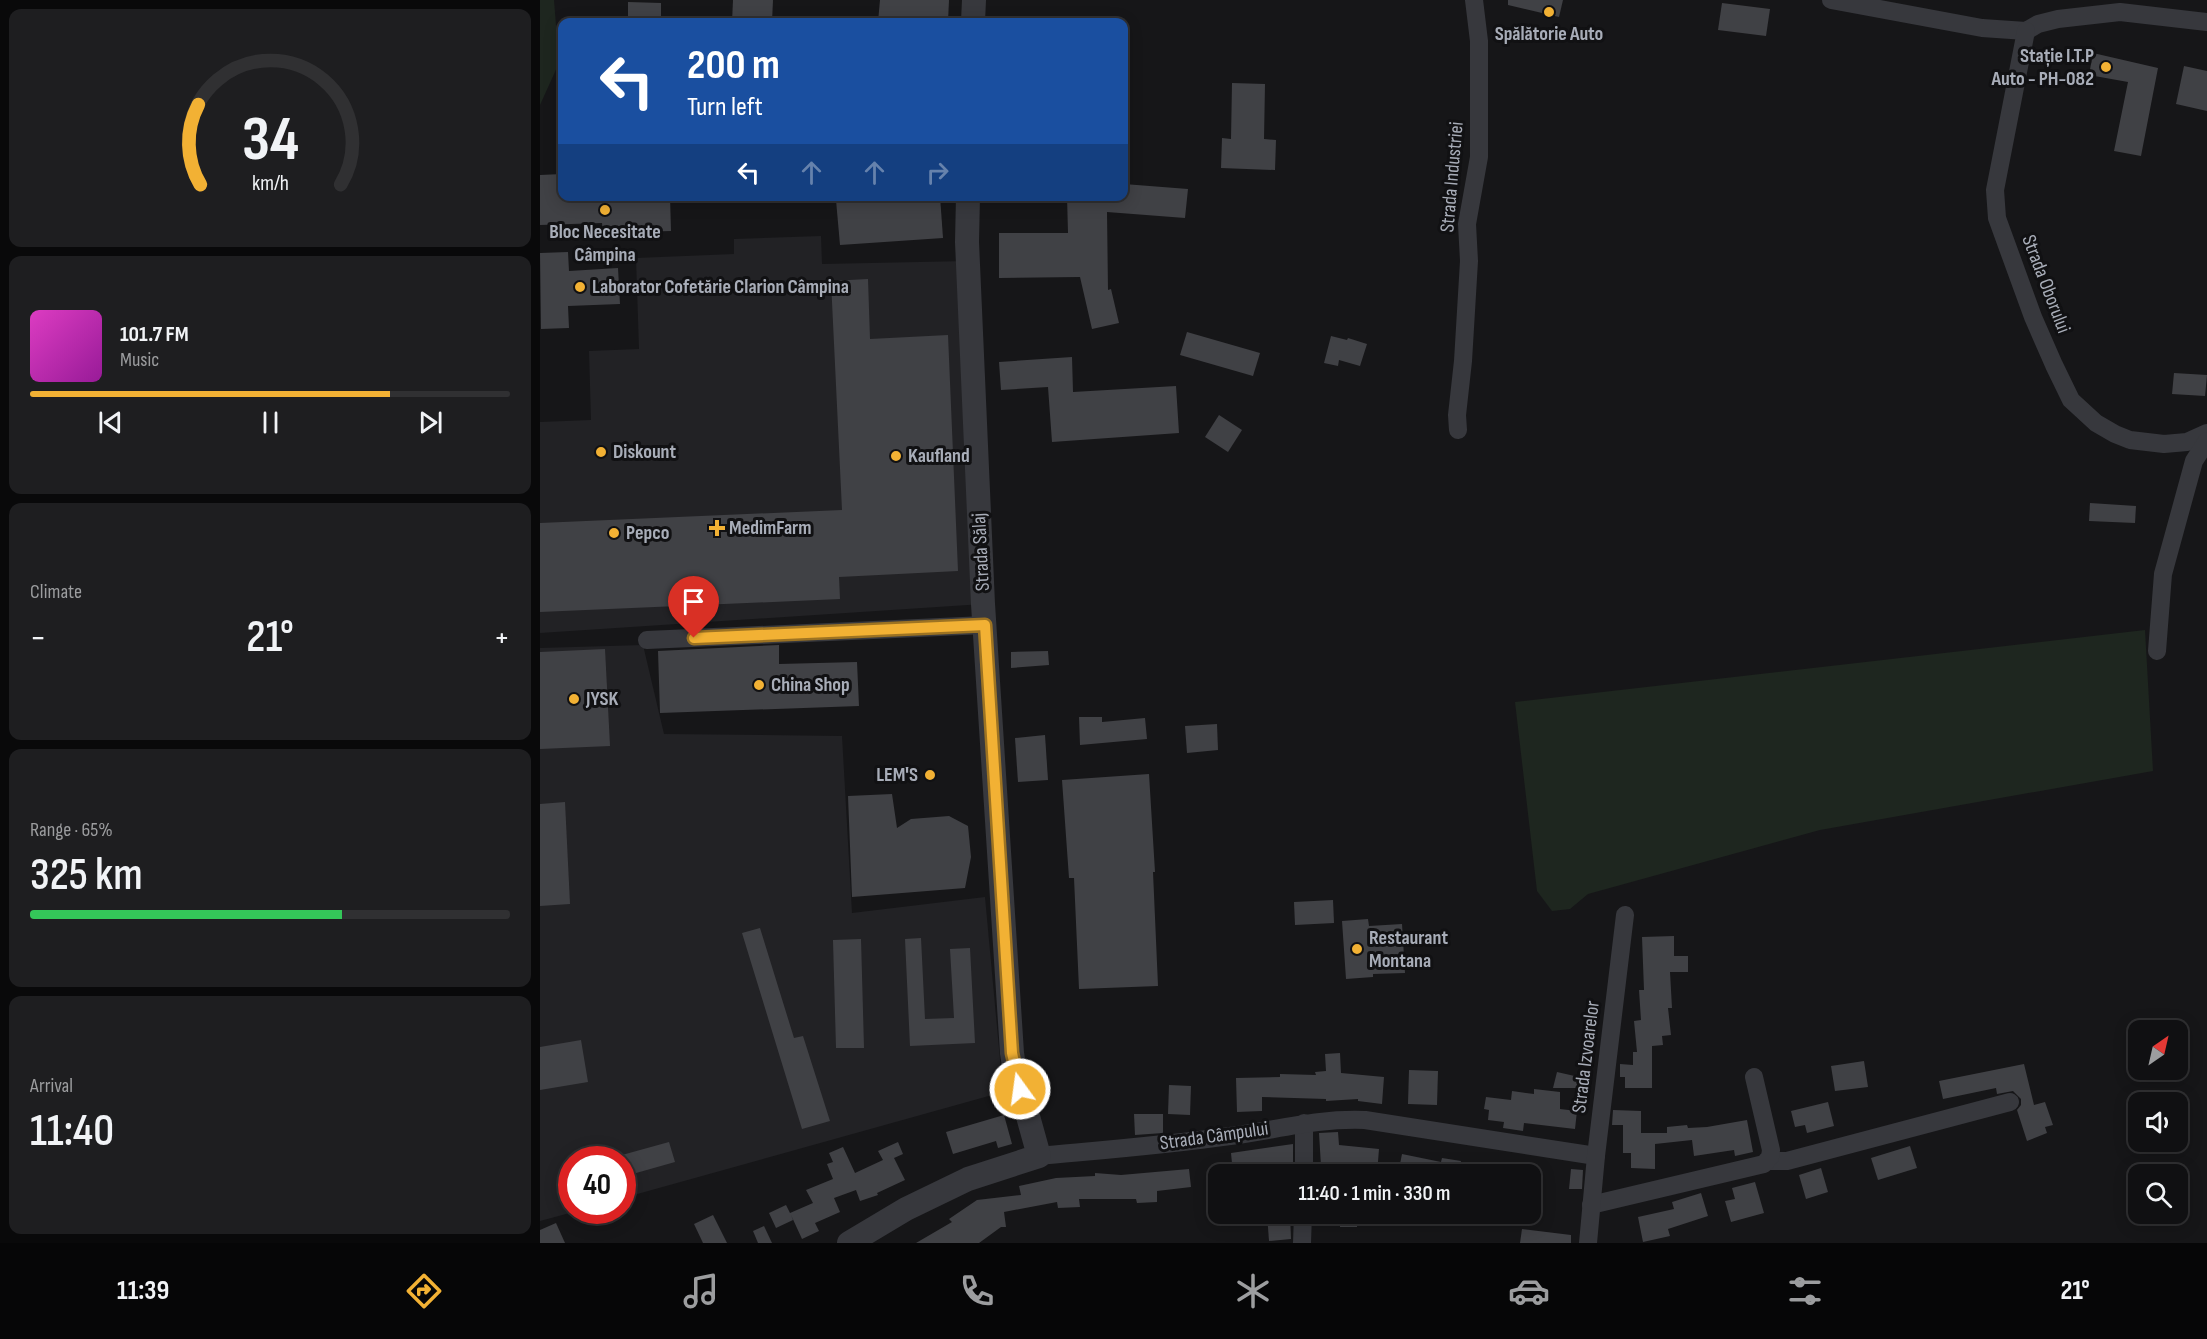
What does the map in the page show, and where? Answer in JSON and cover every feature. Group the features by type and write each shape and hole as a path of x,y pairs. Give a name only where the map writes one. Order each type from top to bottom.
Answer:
{"street":[{"path":"973,18 974,0"},
{"name":"Strada Industriei","path":"1458,430 1457,415 1468,272 1467,224 1479,157 1479,41 1474,0"},
{"path":"1831,0 1982,28 2026,31 2037,24 2058,19 2120,12 2207,22"},
{"name":"Strada Oborului","path":"2026,31 1995,190 1997,219 2033,317 2054,365 2071,400 2096,423 2115,434 2130,440 2164,444 2187,442 2207,433"},
{"name":"Strada Sălaj","path":"968,201 967,242 985,625 1012,1053 1040,1156"},
{"path":"2157,651 2163,574 2194,461 2207,441"},
{"path":"647,640 985,625"},
{"name":"Strada Izvoarelor","path":"1588,1243 1596,1156 1625,915"},
{"path":"1754,1077 1771,1150 1767,1161"},
{"path":"1591,1205 1759,1166 1767,1161 1787,1161 2010,1102"},
{"name":"Strada Câmpului","path":"849,1243 906,1209 968,1179 1040,1156 1231,1136 1323,1120 1365,1120 1596,1156"},
{"path":"1304,1124 1304,1164"},
{"path":"1302,1243 1303,1224"}],"shaded area":[{"path":"540,0 554,0 558,65 540,105"},
{"path":"821,236 822,264 968,261 983,604 540,633 540,422 591,420 589,351 639,349 636,258 734,254 734,239"},
{"path":"2145,630 2153,771 1820,830 1588,894 1570,909 1552,911 1537,891 1515,702"},
{"path":"643,645 664,734 842,736 852,913 985,897 1003,1092 636,1194 636,1146 558,1146 558,1216 540,1221 540,648"}],"building":[{"path":"733,0 773,0 772,18 732,18"},
{"path":"880,0 949,0 948,18 878,18"},
{"name":"Spălătorie Auto","path":"1508,0 1563,0 1559,17 1508,5"},
{"path":"628,2 661,3 661,18 628,18"},
{"path":"1722,3 1770,9 1766,36 1718,30"},
{"path":"2093,53 2158,68 2141,156 2114,151 2128,82 2089,75"},
{"path":"2184,66 2207,71 2207,111 2176,104"},
{"path":"1232,83 1265,84 1264,139 1276,140 1275,170 1221,168 1222,138 1231,139"},
{"name":"Bloc Necesitate Câmpina","path":"558,174 558,201 670,201 671,231 603,233 602,223 540,225 540,175"},
{"path":"1128,184 1188,189 1185,218 1107,212 1108,290 1111,289 1119,323 1092,329 1080,277 999,278 999,233 1068,233 1067,201 1128,201"},
{"path":"836,201 940,201 943,238 840,245"},
{"name":"Laborator Cofetărie Clarion Câmpina","path":"568,252 569,271 618,268 620,304 568,306 569,328 541,329 540,253"},
{"path":"868,279 870,339 948,335 958,571 839,577 840,599 540,612 540,523 842,510 831,281"},
{"path":"1187,332 1260,353 1253,376 1180,355"},
{"path":"1331,336 1367,344 1360,366 1339,360 1338,366 1324,363"},
{"path":"1072,357 1073,392 1176,386 1179,433 1052,442 1048,387 1001,390 999,362"},
{"path":"2174,373 2207,375 2205,396 2172,394"},
{"path":"1219,415 1242,430 1228,452 1205,437"},
{"path":"2090,503 2136,506 2135,523 2089,521"},
{"name":"China Shop","path":"779,645 779,664 857,662 859,706 660,713 658,651"},
{"name":"JYSK","path":"605,649 610,746 540,749 540,652"},
{"path":"1048,651 1049,665 1011,668 1011,652"},
{"path":"1079,717 1102,717 1102,722 1145,718 1147,739 1080,745"},
{"path":"1217,724 1218,750 1187,753 1185,726"},
{"path":"1045,735 1048,780 1018,782 1015,738"},
{"path":"1149,774 1155,872 1153,872 1158,986 1079,989 1074,878 1069,878 1062,780"},
{"path":"892,794 897,828 911,819 949,816 968,826 971,857 965,888 852,897 848,796"},
{"path":"565,802 570,904 540,906 540,804"},
{"path":"1333,900 1334,923 1295,925 1294,902"},
{"path":"1368,919 1369,926 1402,924 1405,973 1373,974 1373,977 1346,979 1342,921"},
{"path":"760,928 794,1038 803,1036 830,1121 802,1129 742,933"},
{"path":"1674,936 1674,956 1688,956 1688,972 1670,972 1672,1008 1668,1008 1671,1035 1662,1036 1663,1045 1652,1046 1652,1088 1625,1088 1625,1077 1620,1077 1620,1064 1633,1065 1633,1052 1637,1052 1634,1021 1641,1020 1639,990 1644,990 1642,937"},
{"path":"921,938 925,1019 954,1018 950,949 970,948 975,1043 910,1046 905,939"},
{"path":"861,939 864,1048 836,1048 833,940"},
{"path":"581,1040 588,1082 540,1090 540,1047"},
{"path":"1340,1053 1341,1073 1384,1077 1382,1104 1358,1101 1358,1099 1326,1101 1326,1099 1262,1097 1262,1111 1237,1112 1236,1078 1280,1077 1280,1074 1316,1075 1315,1072 1326,1071 1325,1054"},
{"path":"1864,1061 1868,1087 1835,1091 1831,1066"},
{"path":"2024,1064 2034,1105 2045,1102 2053,1125 2045,1127 2047,1133 2027,1141 2017,1110 2021,1105 2021,1099 2013,1091 1997,1094 1996,1088 1943,1099 1939,1081"},
{"path":"1409,1070 1438,1071 1437,1105 1408,1104"},
{"path":"1557,1072 1579,1077 1577,1088 1553,1088"},
{"path":"1169,1085 1191,1086 1190,1115 1168,1114"},
{"path":"1534,1089 1560,1092 1560,1109 1577,1111 1575,1129 1524,1123 1523,1131 1503,1128 1504,1122 1488,1120 1489,1110 1484,1109 1486,1097 1511,1100 1512,1091 1534,1094"},
{"path":"1828,1102 1834,1126 1807,1133 1805,1125 1795,1127 1791,1111"},
{"path":"1613,1110 1641,1111 1641,1133 1667,1133 1667,1127 1687,1125 1688,1128 1707,1127 1747,1120 1753,1152 1735,1156 1734,1150 1694,1156 1692,1140 1655,1144 1655,1169 1631,1168 1631,1153 1623,1153 1623,1125 1612,1125"},
{"path":"1134,1114 1163,1114 1163,1133 1135,1135"},
{"path":"1004,1115 1012,1144 998,1148 996,1141 953,1154 946,1132"},
{"path":"1338,1132 1339,1145 1379,1149 1378,1164 1321,1164 1319,1133"},
{"path":"669,1142 675,1162 636,1173 636,1151"},
{"path":"898,1142 903,1154 894,1158 905,1180 877,1193 878,1195 860,1201 856,1190 834,1198 840,1212 815,1223 819,1231 802,1239 791,1215 793,1220 776,1228 769,1213 786,1205 790,1213 813,1203 806,1190 833,1179 827,1164 833,1162 829,1153 843,1147 855,1173 883,1160 878,1151"},
{"path":"1293,1144 1293,1164 1232,1164 1231,1153"},
{"path":"1910,1146 1917,1168 1878,1180 1871,1158"},
{"path":"1402,1154 1441,1162 1442,1158 1461,1161 1461,1164 1400,1164"},
{"path":"1821,1168 1828,1192 1806,1199 1799,1175"},
{"path":"1189,1169 1191,1187 1157,1191 1157,1202 1137,1203 1136,1199 1079,1199 1080,1207 1058,1208 1057,1202 1004,1212 1006,1227 1001,1227 979,1243 916,1243 952,1222 949,1219 977,1200 1021,1195 1019,1186 1056,1178 1095,1176 1095,1173 1121,1175"},
{"path":"1571,1169 1583,1170 1582,1189 1569,1189"},
{"path":"1755,1182 1764,1213 1731,1222 1725,1201 1735,1199 1732,1188"},
{"path":"1701,1193 1708,1216 1668,1229 1670,1236 1643,1242 1638,1217 1674,1209 1672,1202"},
{"path":"713,1215 727,1243 703,1243 694,1224"},
{"path":"556,1223 565,1243 540,1243 540,1230"},
{"path":"1268,1224 1290,1224 1291,1239 1269,1241"},
{"path":"1340,1224 1357,1224 1357,1227 1340,1227"},
{"path":"764,1226 772,1243 758,1243 753,1231"},
{"path":"1522,1229 1571,1235 1571,1243 1520,1243"}],"place":[{"name":"Spălătorie Auto","path":"1549,12"},
{"name":"Stație I.T.P Auto - PH-082","path":"2106,67"},
{"name":"Bloc Necesitate Câmpina","path":"605,210"},
{"name":"Laborator Cofetărie Clarion Câmpina","path":"580,287"},
{"name":"Diskount","path":"601,452"},
{"name":"Kaufland","path":"896,456"},
{"name":"MedimFarm","path":"717,528"},
{"name":"Pepco","path":"614,533"},
{"name":"China Shop","path":"759,685"},
{"name":"JYSK","path":"574,699"},
{"name":"LEM'S","path":"930,775"},
{"name":"Restaurant Montana","path":"1357,949"}],"route":[{"path":"694,638 985,625 1012,1053 1020,1089"}]}
